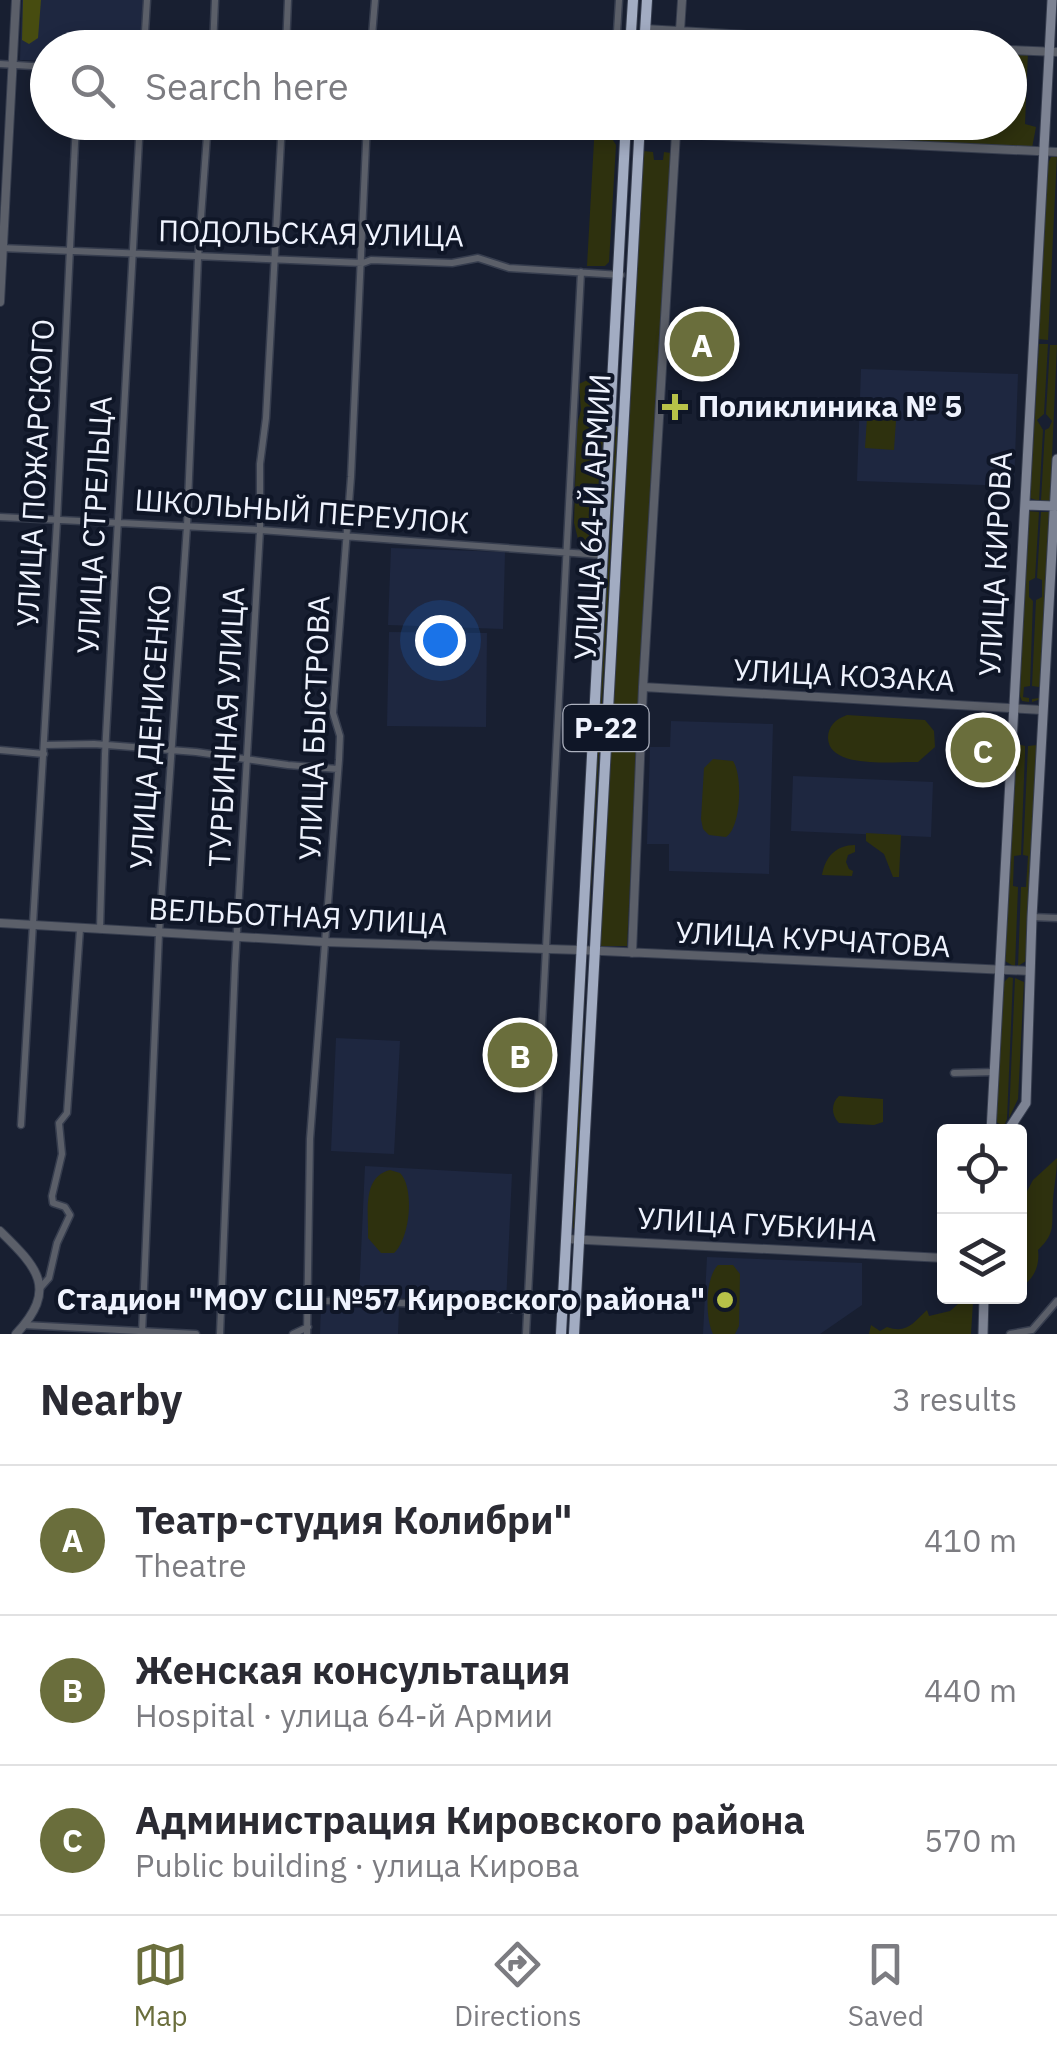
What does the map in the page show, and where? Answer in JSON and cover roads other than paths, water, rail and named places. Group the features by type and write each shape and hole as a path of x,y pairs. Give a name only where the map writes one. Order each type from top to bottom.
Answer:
{"highway":[{"path":"631,30 633,0"},
{"path":"645,29 647,0"},
{"name":"УЛИЦА 64-Й АРМИИ","path":"561,1334 595,950 625,410 626,140"},
{"name":"УЛИЦА 64-Й АРМИИ","path":"574,1334 572,1239 580,950 601,555 610,408 639,140"},
{"path":"610,408 625,410"}],"main road":[{"name":"УЛИЦА КИРОВА","path":"991,1124 1043,151 1053,52 1052,0"},
{"name":"УЛИЦА КИРОВА","path":"1013,1124 1026,1103 1057,459"},
{"path":"1025,505 1054,506"},
{"path":"983,1334 984,1304"}],"street":[{"path":"0,302 16,0"},
{"path":"145,30 147,0"},
{"path":"213,30 214,0"},
{"path":"287,30 288,0"},
{"path":"373,30 375,0"},
{"path":"617,30 619,0"},
{"path":"680,30 682,0"},
{"path":"645,29 662,30"},
{"path":"1027,51 1053,52"},
{"path":"0,64 30,65"},
{"name":"УЛИЦА ПОЖАРСКОГО","path":"21,1125 75,140"},
{"name":"УЛИЦА СТРЕЛЬЦА","path":"100,929 106,746 139,140"},
{"name":"УЛИЦА ДЕНИСЕНКО","path":"142,1333 160,933 187,526 207,140"},
{"name":"ТУРБИННАЯ УЛИЦА","path":"220,1334 260,530 260,464 266,418 281,140"},
{"name":"УЛИЦА БЫСТРОВА","path":"307,1331 310,1138 330,910 340,736 333,713 347,536 367,140"},
{"path":"632,954 643,687 676,140"},
{"path":"806,140 1057,152"},
{"name":"ПОДОЛЬСКАЯ УЛИЦА","path":"1,248 363,263 478,258 509,268 626,276"},
{"name":"УЛИЦА 64-Й АРМИИ","path":"526,1334 581,272"},
{"name":"ШКОЛЬНЫЙ ПЕРЕУЛОК","path":"0,516 601,555"},
{"name":"УЛИЦА КОЗАКА","path":"643,687 1042,710"},
{"path":"1042,710 1057,710"},
{"path":"0,750 44,750 76,743 338,769"},
{"path":"1032,917 1057,918"},
{"name":"ВЕЛЬБОТНАЯ УЛИЦА","path":"0,923 325,942 595,950"},
{"path":"41,1287 50,1278 70,1215 65,1207 53,1203 52,1196 62,1154 59,1123 67,1113 80,929"},
{"name":"УЛИЦА КУРЧАТОВА","path":"595,950 1030,971"},
{"path":"954,1073 994,1072"},
{"path":"1,1235 38,1274 41,1287 39,1300 16,1334"},
{"name":"УЛИЦА ГУБКИНА","path":"572,1239 937,1258"},
{"path":"306,1302 346,1300 528,1310"},
{"path":"1010,1334 1032,1330 1057,1302"},
{"path":"24,1325 56,1330 196,1334"},
{"path":"293,1334 307,1331"}],"place":[{"name":"Театр-студия Колибри\"","path":"702,344"},
{"name":"Поликлиника № 5","path":"675,407"},
{"name":"Администрация Кировского района","path":"983,750"},
{"name":"Женская консультация","path":"520,1055"},
{"name":"Стадион \"МОУ СШ №57 Кировского района\"","path":"725,1300"}]}
